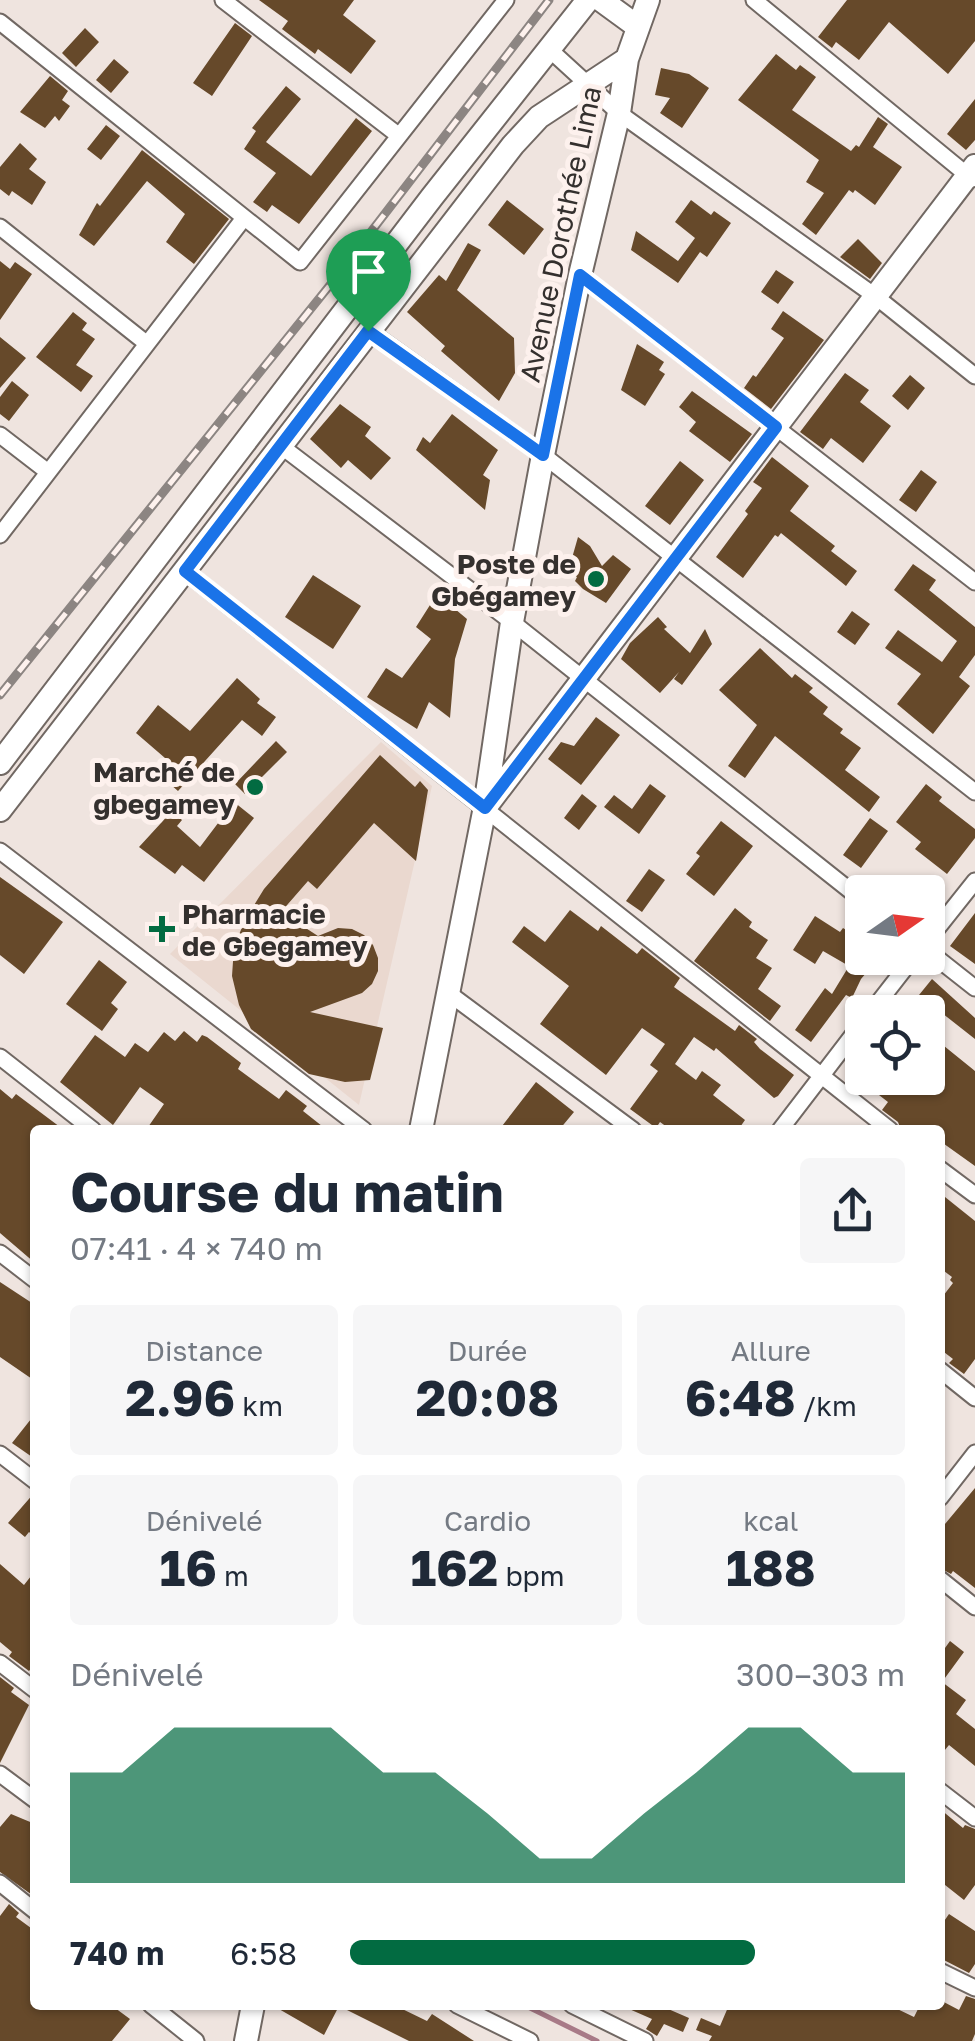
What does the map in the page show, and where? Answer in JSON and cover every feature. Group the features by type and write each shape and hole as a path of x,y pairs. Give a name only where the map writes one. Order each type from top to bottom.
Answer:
{"main road":[{"path":"0,763 588,0"},
{"path":"601,0 638,26"},
{"name":"Avenue Dorothée Lima","path":"422,1125 485,808 512,622 543,455 619,113 627,59 648,0"},
{"name":"Avenue Dorothée Lima","path":"0,810 527,128 627,59"},
{"path":"502,109 527,128"},
{"path":"485,808 972,174"},
{"path":"246,2041 252,2010"}],"street":[{"path":"223,0 398,135"},
{"path":"754,0 972,174"},
{"path":"0,22 300,262 496,3"},
{"path":"548,50 619,113 875,296 975,376"},
{"path":"0,535 244,218"},
{"path":"0,227 146,343"},
{"path":"580,275 975,582"},
{"path":"368,331 543,455 975,792"},
{"path":"0,435 48,472"},
{"path":"281,446 512,622 845,887"},
{"path":"185,571 884,1125"},
{"path":"0,851 357,1125"},
{"path":"945,919 975,881"},
{"path":"945,964 975,988"},
{"path":"885,995 900,975"},
{"path":"447,992 626,1125"},
{"path":"784,1125 845,1045"},
{"path":"0,1058 87,1125"},
{"path":"945,1172 975,1195"},
{"path":"0,1253 30,1276"},
{"path":"945,1374 975,1398"},
{"path":"945,1492 975,1453"},
{"path":"0,1454 30,1477"},
{"path":"945,1582 975,1607"},
{"path":"0,1663 30,1686"},
{"path":"0,1774 30,1796"},
{"path":"945,1796 975,1818"},
{"path":"0,1883 30,1908"},
{"path":"945,1973 975,1988"},
{"path":"157,2010 196,2041"},
{"path":"467,2010 530,2041"},
{"path":"582,2010 645,2041"}],"shaded area":[{"path":"381,742 432,786 359,1105 170,954"}],"building":[{"path":"259,0 354,0 343,15 376,41 351,74 282,29 288,21"},
{"path":"847,0 975,0 975,41 948,74 889,22 859,60 836,42 832,48 818,37"},
{"path":"235,23 252,36 212,96 193,83"},
{"path":"85,28 99,42 76,67 62,53"},
{"path":"776,54 796,70 800,65 816,77 792,110 851,151 856,145 859,147 878,117 888,124 873,147 902,167 875,205 849,190 816,235 802,224 824,193 806,182 819,160 738,100"},
{"path":"114,59 129,72 111,93 96,80"},
{"path":"661,68 689,74 709,88 682,128 660,113 670,98 655,95"},
{"path":"50,76 68,91 62,100 70,106 59,121 55,116 45,128 20,112"},
{"path":"286,86 301,99 266,142 311,176 356,118 372,131 299,224 272,205 267,212 253,202 276,173 244,149 256,131 252,128"},
{"path":"975,99 975,140 966,150 947,134"},
{"path":"106,125 120,136 101,160 87,149"},
{"path":"20,143 37,159 29,169 46,182 32,205 12,191 9,196 0,189 0,167"},
{"path":"142,150 229,219 194,264 166,242 185,214 147,181 94,246 79,235 97,203 100,206"},
{"path":"507,200 544,229 524,255 488,225"},
{"path":"691,200 711,215 714,211 731,223 707,257 700,252 678,283 631,250 636,231 678,261 695,238 675,222"},
{"path":"858,239 882,263 870,279 840,257"},
{"path":"468,243 481,250 457,290 514,338 515,373 499,401 441,351 445,346 407,312 439,275 446,281"},
{"path":"0,261 10,269 15,262 32,274 0,320"},
{"path":"776,270 794,282 778,304 761,292"},
{"path":"783,311 824,340 771,409 744,388 784,338 771,329"},
{"path":"73,312 87,323 82,330 95,339 76,365 93,376 81,392 36,357"},
{"path":"0,337 26,358 0,388"},
{"path":"637,344 664,362 659,370 665,374 645,406 621,390"},
{"path":"845,373 869,390 860,402 891,426 863,463 831,438 823,449 800,432"},
{"path":"910,375 925,388 908,410 892,396"},
{"path":"12,381 29,395 9,421 0,414 0,397"},
{"path":"692,391 752,434 730,462 689,431 696,422 679,407"},
{"path":"340,404 371,427 365,436 391,458 371,480 348,460 341,468 310,439"},
{"path":"452,414 498,450 483,475 490,480 485,510 416,450 423,437 430,443"},
{"path":"772,457 809,486 790,511 835,546 831,551 857,571 846,586 781,533 775,535 743,578 716,557 748,514 745,511 762,488 753,482"},
{"path":"680,461 704,480 670,525 645,506"},
{"path":"921,470 937,482 916,512 899,500"},
{"path":"578,537 590,546 602,566 613,555 631,569 606,603 583,589 575,581 577,577 568,572"},
{"path":"913,564 936,580 929,590 975,627 975,655 959,677 970,686 933,734 897,704 921,674 885,648 898,630 942,662 957,641 894,590"},
{"path":"313,575 361,606 333,649 285,617"},
{"path":"437,594 467,619 455,659 450,718 429,702 417,729 367,697 386,668 402,678 431,639 416,627"},
{"path":"852,611 870,624 855,645 837,632"},
{"path":"658,617 667,627 664,629 690,653 705,629 712,644 682,685 674,679 679,672 660,693 621,659 630,643"},
{"path":"760,648 792,678 795,674 813,688 809,692 828,707 823,714 861,748 845,770 880,797 869,812 775,736 745,778 728,766 757,725 719,690"},
{"path":"237,678 260,699 257,703 276,717 262,736 242,720 178,791 154,770 165,758 136,733 158,705 190,731"},
{"path":"596,717 620,735 581,785 548,759 561,742 574,746"},
{"path":"276,741 287,752 245,794 235,784"},
{"path":"380,755 415,787 420,781 428,790 416,861 374,823 317,889 308,881 281,912 318,936 338,928 352,929 373,945 378,958 378,971 362,993 310,1012 383,1028 370,1080 345,1082 309,1074 251,1029 239,1005 232,976 234,947 264,889"},
{"path":"650,784 666,796 639,834 604,807 614,795 632,809"},
{"path":"926,784 942,797 939,801 975,829 975,838 947,874 915,849 921,842 896,822"},
{"path":"582,794 597,806 579,830 564,818"},
{"path":"234,802 254,818 204,882 182,865 175,874 139,847 172,811 182,820 177,826 200,847"},
{"path":"870,818 888,831 861,868 843,855"},
{"path":"721,821 753,846 714,896 686,874 700,856 696,853"},
{"path":"649,869 665,880 642,912 626,901"},
{"path":"0,877 63,922 24,974 0,955"},
{"path":"735,908 752,922 749,927 768,940 756,958 772,968 758,989 781,1006 770,1021 694,961"},
{"path":"570,910 598,931 601,926 637,954 642,948 680,978 674,987 735,1031 739,1025 757,1039 754,1042 760,1049 794,1075 774,1098 716,1048 714,1051 694,1037 675,1064 696,1080 702,1071 721,1085 713,1095 745,1120 742,1125 652,1125 630,1109 658,1071 650,1065 665,1044 642,1028 606,1075 540,1024 569,986 512,942 524,926 545,942"},
{"path":"975,913 975,964 950,946"},
{"path":"815,916 840,932 845,929 845,964 823,951 815,964 793,950"},
{"path":"99,960 127,982 111,1003 118,1009 102,1031 66,1004"},
{"path":"845,973 864,975 853,995 845,995 811,1042 795,1030 825,988 832,994"},
{"path":"932,979 975,1018 975,1039 945,1015 945,995 919,995"},
{"path":"184,1031 197,1042 202,1035 207,1037 241,1063 238,1069 279,1099 286,1090 307,1106 303,1111 321,1125 149,1125 164,1104 140,1087 113,1125 60,1082 95,1035 125,1057 135,1043 148,1052 164,1032 175,1041"},
{"path":"945,1047 975,1071 975,1166 945,1145 945,1125 899,1125 882,1110 888,1102 879,1095 945,1095"},
{"path":"536,1082 574,1112 563,1125 503,1125"},
{"path":"0,1089 12,1099 16,1094 57,1125 30,1125 30,1259 0,1233"},
{"path":"945,1197 975,1221 975,1359 964,1374 949,1363 953,1359 945,1353 945,1293 953,1283 945,1272"},
{"path":"0,1282 30,1302 30,1378 0,1357"},
{"path":"30,1420 30,1456 12,1443"},
{"path":"975,1488 975,1588 953,1571 951,1574 945,1571 945,1524"},
{"path":"30,1498 30,1533 25,1537 8,1523"},
{"path":"0,1564 24,1585 30,1577 29,1671 9,1656 12,1652 0,1642"},
{"path":"950,1641 964,1652 945,1678 945,1648"},
{"path":"0,1677 14,1688 11,1692 29,1705 0,1763"},
{"path":"945,1684 966,1700 956,1714 975,1729 975,1766 949,1745 945,1750"},
{"path":"945,1813 963,1828 965,1825 975,1829 975,1885 964,1900 945,1885"},
{"path":"11,1814 30,1822 30,1893 0,1872 0,1827"},
{"path":"9,1904 19,1913 16,1917 30,1927 30,2010 118,2010 130,2019 112,2041 0,2041 0,1916"},
{"path":"949,1914 975,1931 975,1964 969,1973 945,1961 945,1920"},
{"path":"966,1996 975,1999 972,2041 709,2041 712,2036 696,2030 701,2018 720,2026 727,2010 899,2010 914,2017 918,2010 945,2010 945,2003 959,2010"},
{"path":"281,2010 337,2010 324,2035"},
{"path":"347,2010 404,2010 427,2021 432,2014 474,2041 409,2041"},
{"path":"631,2010 671,2010 689,2018 683,2032 664,2024 657,2036 646,2029 652,2019"}],"waterway":[{"path":"534,2010 597,2041"}],"railway":[{"path":"0,695 334,280 549,0"}],"place":[{"name":"Poste de Gbégamey","path":"596,579"},
{"name":"Marché de gbegamey","path":"255,787"},
{"name":"Pharmacie de Gbegamey","path":"162,929"}],"route":[{"path":"580,275 776,427 485,808 185,571 368,331 543,455 580,275"}]}
